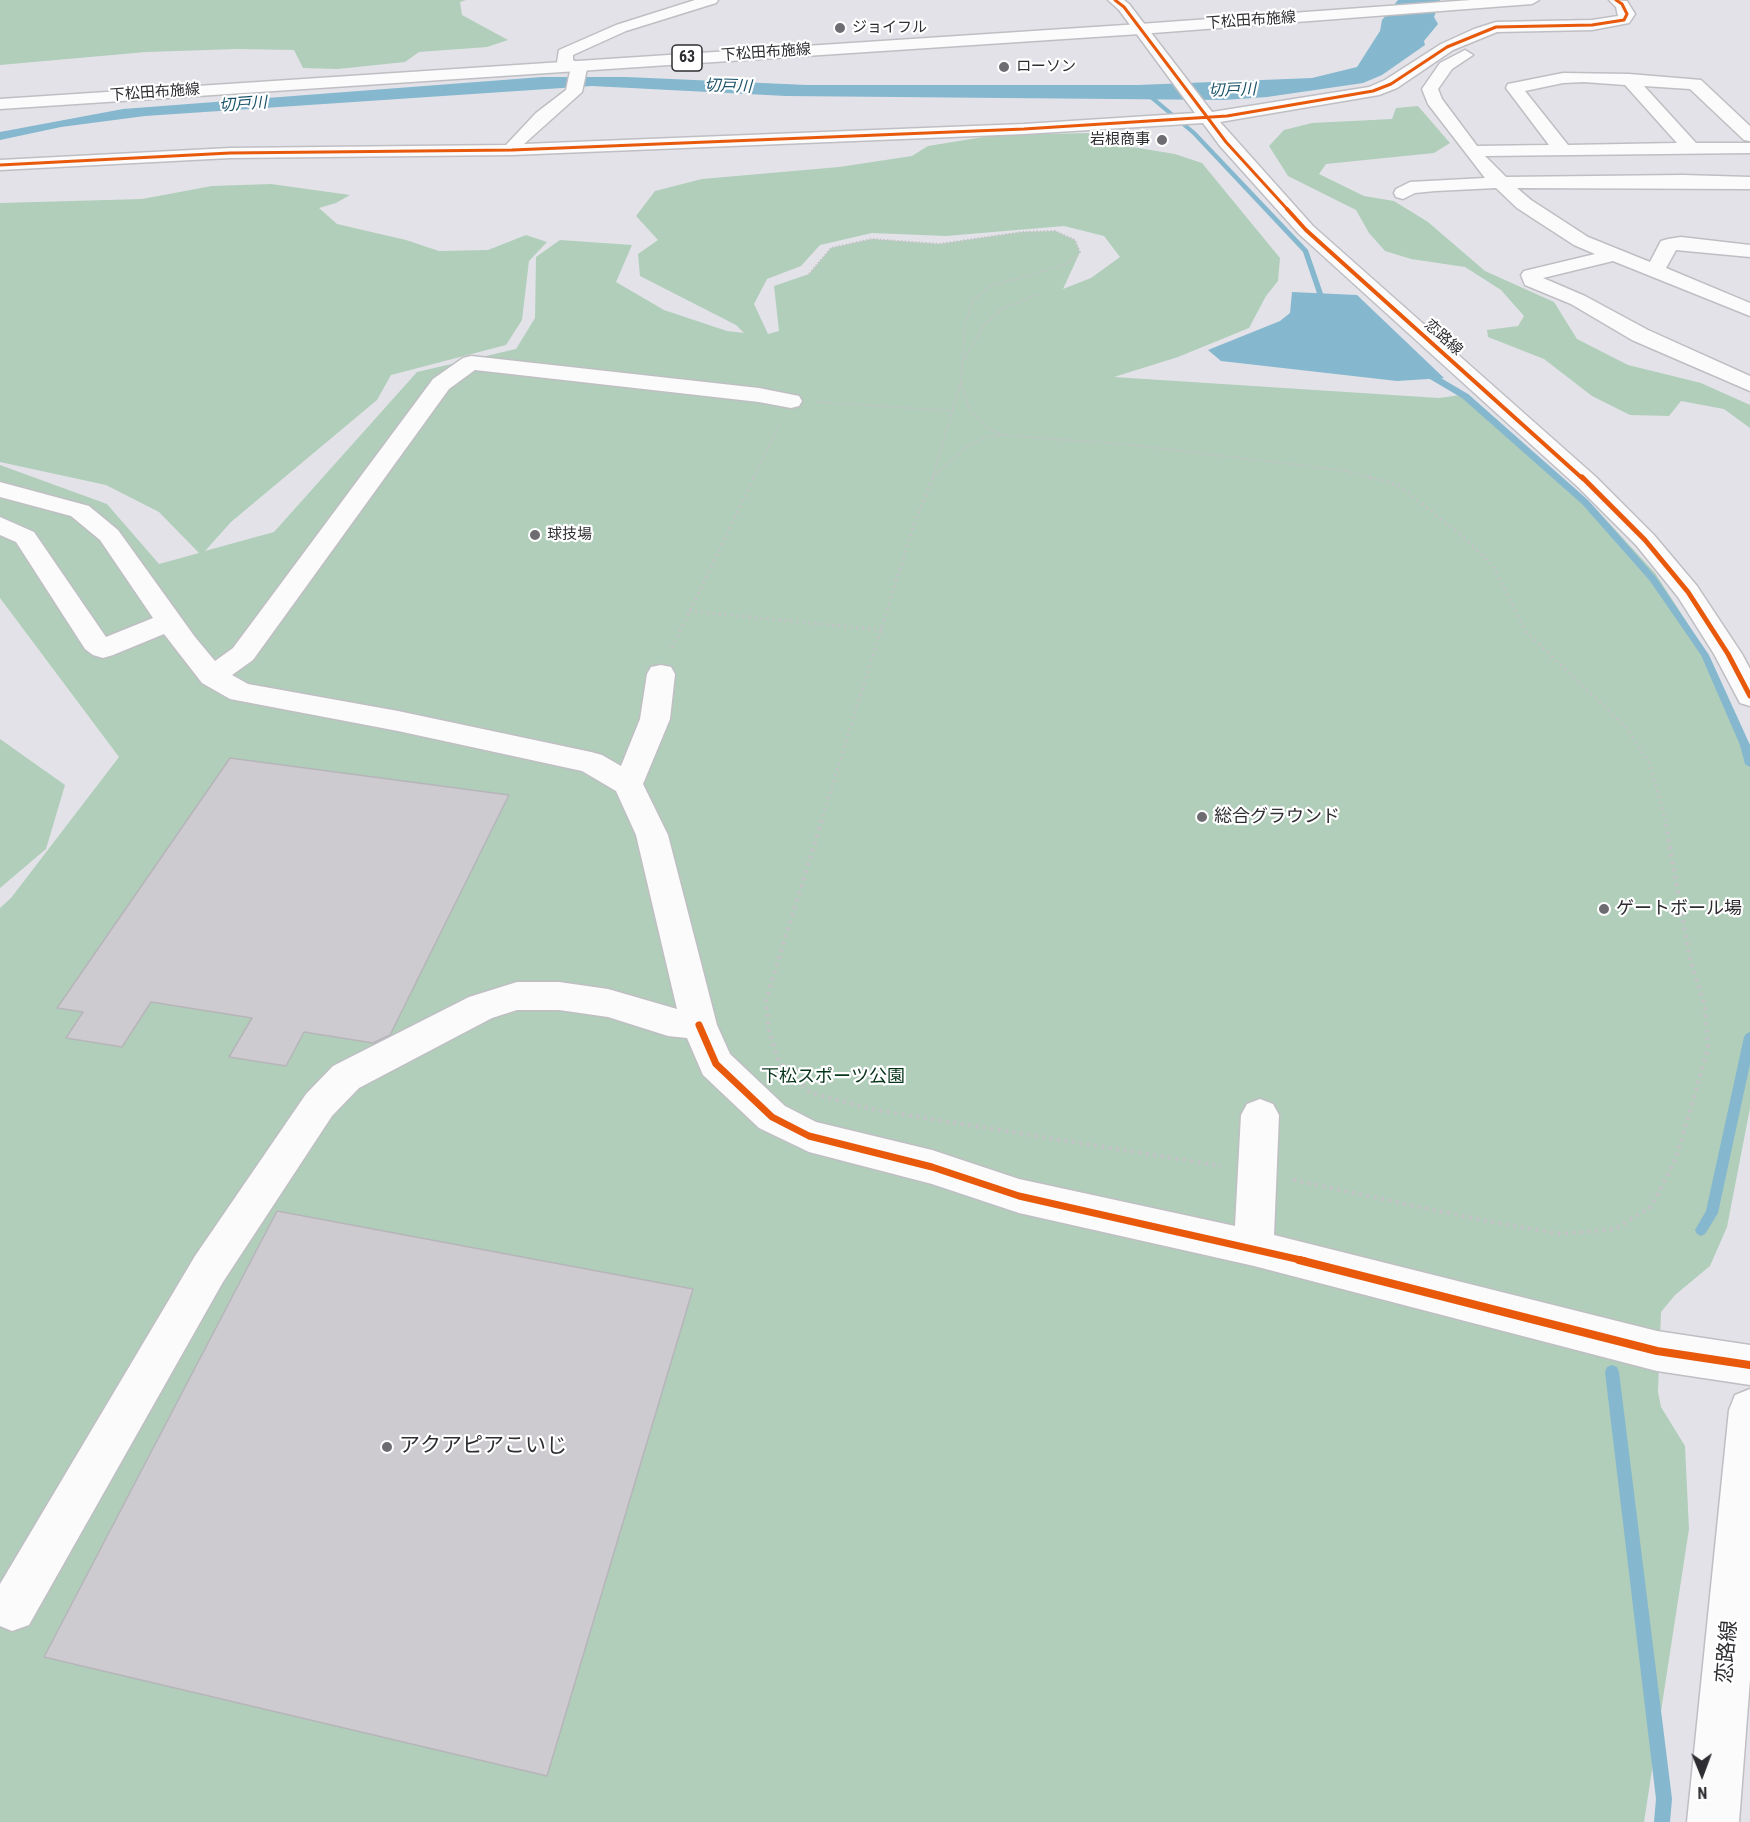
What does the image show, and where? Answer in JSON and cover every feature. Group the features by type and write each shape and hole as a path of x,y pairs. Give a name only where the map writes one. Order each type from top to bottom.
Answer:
{"street":[{"path":"512,150 576,77 565,62 565,53 635,23 711,0"},
{"name":"恋路線","path":"1115,0 1124,7 1226,142 1306,230 1587,483 1645,540 1688,592 1728,654 1750,696"},
{"name":"下松田布施線","path":"0,104 576,77 1140,29 1532,0"},
{"path":"0,165 218,153 512,150 1023,129 1203,111 1373,91 1391,84 1447,46 1496,27 1613,23 1624,20 1627,14 1622,4 1616,0"},
{"path":"1496,27 1501,32 1500,37 1446,66 1430,89 1434,100 1472,151 1524,204 1556,227 1581,241 1750,310"},
{"path":"1562,149 1514,88 1563,78 1629,79 1695,84 1750,136"},
{"path":"1629,79 1691,148"},
{"path":"1472,151 1750,148"},
{"path":"1402,193 1410,188 1418,187 1501,183 1683,181 1750,183"},
{"path":"1651,270 1657,267 1668,245 1681,243 1750,251"},
{"path":"1615,255 1530,275 1532,280 1578,300 1640,334 1750,384"},
{"path":"212,676 243,654 441,384 471,363 791,400"},
{"path":"0,489 80,511 110,535 212,676 240,692 398,721 591,762 628,784 652,835 699,1025 716,1064 772,1118 809,1136 932,1167 1019,1196 1254,1248 1657,1351 1750,1365"},
{"path":"0,525 26,537 96,643 103,649 170,621"},
{"path":"628,784 656,719 661,674"},
{"path":"12,1608 209,1269 318,1105 345,1077 481,1007 517,996 568,997 608,1004 668,1022 699,1025"},
{"path":"1254,1248 1260,1115"},
{"name":"恋路線","path":"1713,1822 1750,1410"}],"path":[{"path":"809,274 831,248 872,239 939,244 1022,232 1055,231 1075,240 1080,252 1065,265 991,286 973,300 965,323 961,382 953,411 933,477 912,530 766,1000 769,1030 779,1063 811,1093 876,1110 1257,1172 1486,1221 1561,1234 1615,1229 1652,1206 1676,1158 1708,1049 1705,1007 1689,955 1668,830 1648,762 1625,726 1526,632 1493,566 1462,536 1400,486 1347,471 1133,445 1003,435 983,438 968,446 933,477"},
{"path":"963,361 984,325 1002,309 1038,294"},
{"path":"961,382 969,409 987,428 1003,435"},
{"path":"661,674 688,611 791,400 953,411"},
{"path":"688,611 882,630"}],"green space":[{"path":"0,0 466,0 460,2 462,15 508,40 487,47 419,52 405,62 338,69 303,68 294,50 238,49 146,52 0,65"},
{"path":"1418,106 1450,143 1434,153 1326,164 1319,174 1364,196 1394,201 1428,222 1485,271 1554,302 1577,339 1628,365 1701,383 1750,405 1750,428 1724,409 1681,401 1669,416 1630,415 1592,396 1544,359 1488,337 1487,330 1518,326 1524,316 1501,290 1465,267 1411,259 1385,251 1369,233 1356,210 1288,176 1269,146 1284,130 1312,123 1392,119 1396,108"},
{"name":"下松スポーツ公園","path":"1092,133 1120,145 1175,154 1202,163 1280,258 1278,281 1266,296 1249,328 1178,357 1114,377 1439,398 1468,394 1598,511 1655,573 1690,627 1731,706 1750,754 1750,1108 1727,1227 1710,1266 1675,1295 1661,1312 1658,1392 1661,1407 1685,1446 1689,1529 1644,1822 0,1822 0,908 11,898 119,757 0,598 0,465 107,504 159,564 199,553 159,512 106,485 0,462 0,203 142,199 212,186 271,184 350,195 336,203 319,208 337,224 406,240 439,251 488,250 526,235 547,242 529,261 522,320 506,345 391,375 377,400 231,522 205,551 274,532 417,372 516,349 535,318 536,257 560,240 632,245 616,282 664,310 727,331 744,333 736,325 640,276 638,254 658,240 636,216 655,191 702,179 839,167 912,156 928,146 996,135","holes":["1064,226 1104,236 1120,257 1091,278 1063,289 1080,252 1075,240 1055,231 1022,232 939,244 872,239 831,248 809,274 774,286 779,331 768,334 754,304 767,279 801,266 820,245 872,233 946,236"]},
{"path":"0,739 65,785 46,849 0,888"}],"water":[{"name":"切戸川","path":"1398,0 1440,0 1434,17 1438,24 1424,41 1425,45 1382,75 1363,83 1267,97 1224,100 786,96 592,86 145,116 61,127 0,140 0,132 123,109 542,77 626,77 807,85 1138,85 1312,78 1357,67 1380,31 1382,20"},
{"path":"1292,292 1357,295 1444,378 1397,381 1221,361 1208,350 1280,321 1290,313"}],"building":[{"path":"230,758 509,795 390,1035 373,1043 304,1032 286,1066 229,1057 252,1018 151,1002 122,1047 66,1038 83,1012 57,1008"},
{"path":"277,1211 693,1289 547,1776 44,1657"}],"waterway":[{"path":"1145,92 1194,133 1306,251 1324,305"},
{"path":"1426,373 1465,396 1585,502 1653,579 1705,655 1745,745 1750,764"},
{"path":"1701,1230 1712,1213 1750,1037"},
{"path":"1612,1372 1664,1799 1662,1822"}],"cycle path":[{"path":"1115,0 1124,7 1226,142 1306,230 1587,482 1645,540 1688,592 1728,654 1750,696"},
{"path":"0,165 230,153 512,150 1024,129 1227,116 1373,91 1391,84 1447,47 1496,27 1592,25 1624,20 1627,14 1622,4 1616,0"},
{"path":"699,1025 716,1064 772,1117 809,1136 932,1167 1019,1196 1254,1248 1657,1351 1750,1365"}],"place":[{"name":"ジョイフル","path":"840,28"},
{"name":"ローソン","path":"1004,67"},
{"name":"岩根商事","path":"1162,140"},
{"name":"球技場","path":"535,535"},
{"name":"総合グラウンド","path":"1202,817"},
{"name":"ゲートボール場","path":"1604,909"},
{"name":"アクアピアこいじ","path":"387,1447"}]}
